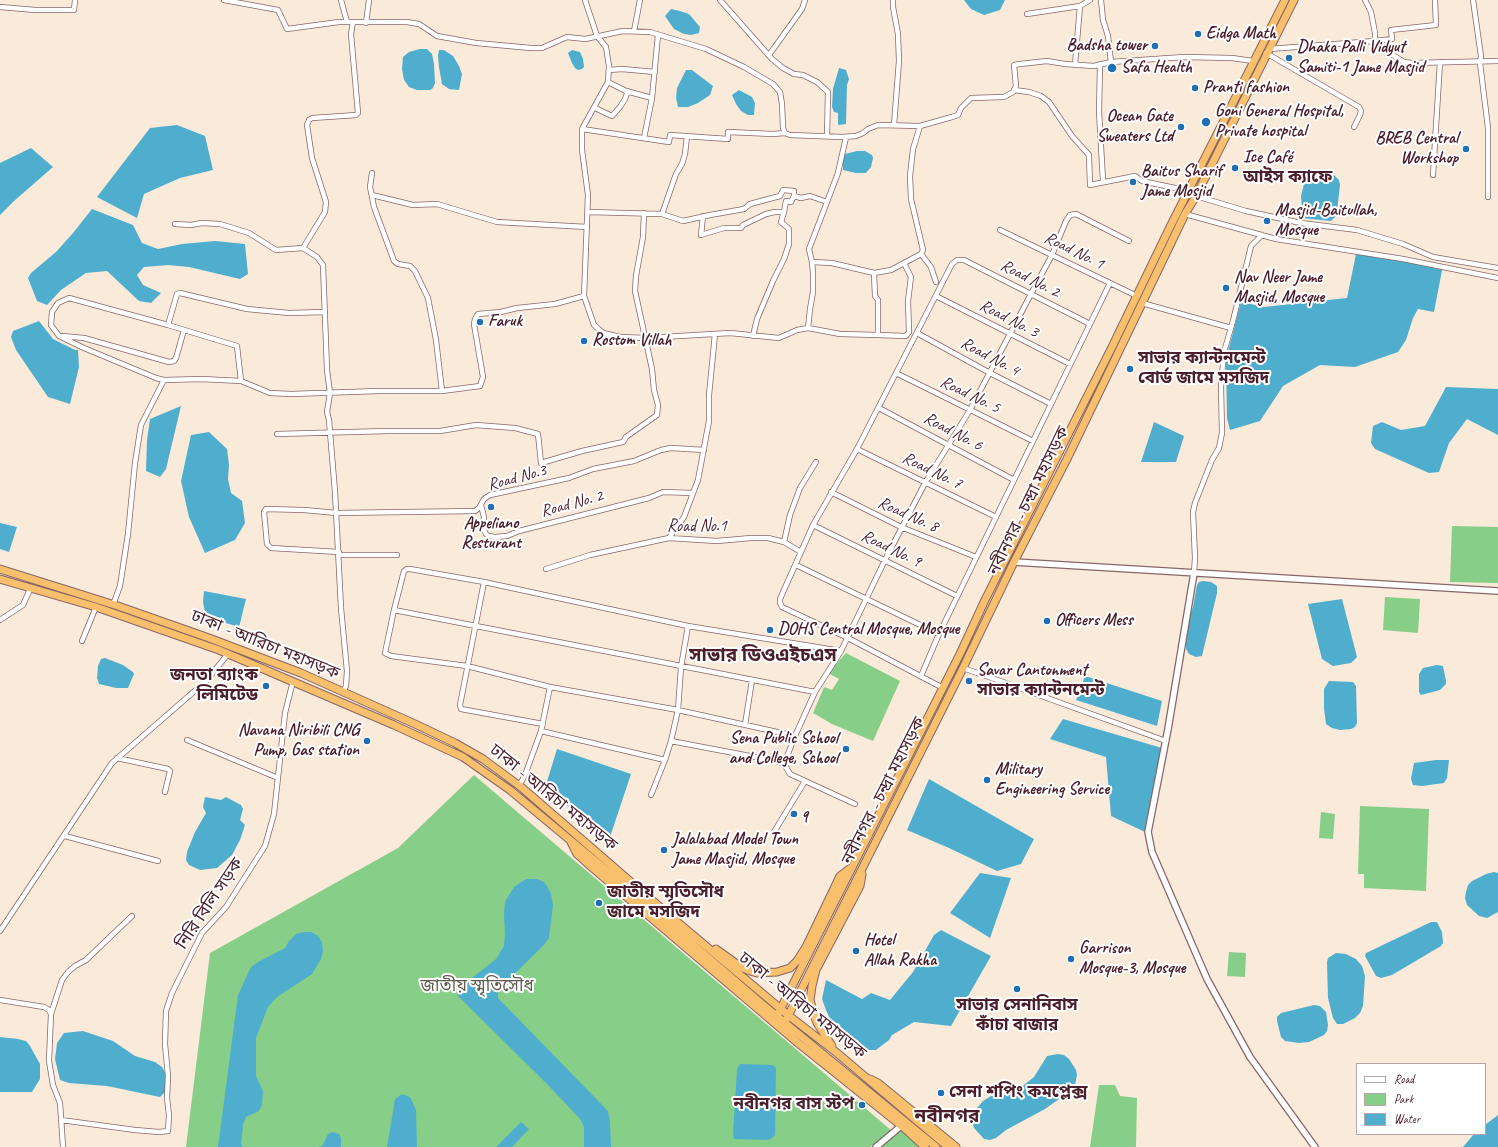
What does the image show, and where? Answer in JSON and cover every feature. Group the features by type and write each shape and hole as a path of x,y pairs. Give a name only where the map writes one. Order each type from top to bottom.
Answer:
{"highway":[{"name":"নবীনগর - চন্দ্রা মহাসড়ক","path":"777,1016 786,1001 943,688 1136,296 1285,0"},
{"name":"নবীনগর - চন্দ্রা মহাসড়ক","path":"785,1022 963,668 1014,562 1064,466 1185,214 1196,196 1294,0"},
{"name":"ঢাকা - আরিচা মহাসড়ক","path":"0,569 113,604 210,638 343,692 455,743 483,759 519,786 788,1015 837,1053 948,1147"},
{"path":"0,579 96,607 169,631 293,681 463,757 510,790 777,1016 936,1147"},
{"path":"571,841 577,854 587,863 798,1043 925,1147"},
{"path":"696,937 710,944 741,967 750,971 757,973 777,972 790,968 798,961 806,947 840,876 854,866"},
{"path":"837,1053 817,1023 810,1000 816,970 860,886 862,869"},
{"path":"786,1001 793,1006"},
{"path":"866,1078 878,1083 956,1147"}],"street":[{"path":"0,7 35,10 74,10 75,0"},
{"path":"224,0 278,10 287,29 347,22 413,23 419,24 442,38 531,48 542,48 567,37 585,39 623,31 650,32 706,49 744,67 773,84 780,92 782,104 782,128 785,133"},
{"path":"341,0 347,22"},
{"path":"366,23 369,0"},
{"path":"585,0 597,36 606,47 608,70 608,82 595,108 582,129 582,150 588,194 584,296 594,325 603,333 621,337 646,338 730,333 779,338 796,330 808,328 840,334 906,336 909,332 908,301 911,277 904,263"},
{"path":"634,31 640,0"},
{"path":"720,0 769,55 783,68 794,74 803,75 817,82 828,92 827,136"},
{"path":"769,55 802,9 806,0"},
{"path":"894,0 893,7 898,34 899,61 894,125"},
{"path":"1027,14 1080,6 1090,0"},
{"path":"1101,0 1103,20 1108,36 1112,62"},
{"path":"1365,0 1370,12 1376,41 1391,54 1404,62 1480,63 1498,61"},
{"path":"1268,51 1392,39 1391,30 1436,25 1435,0"},
{"path":"1473,0 1481,56 1480,63 1488,128 1488,197"},
{"path":"1075,65 1080,6"},
{"path":"303,248 326,212 326,202 312,158 307,125 309,120 312,118 356,115 358,113 351,34 353,22"},
{"path":"644,138 652,98 658,35"},
{"path":"1268,51 1359,107 1361,111 1354,127"},
{"path":"582,129 669,142 670,135 728,139 728,132 856,136 878,125 920,126 958,115 961,108 971,98 1004,97 1014,90 1016,86 1014,65 1047,61 1075,65 1100,64 1184,57 1232,58 1253,61"},
{"path":"1433,175 1440,62"},
{"path":"1100,64 1099,110 1103,181"},
{"path":"608,70 622,69 655,72"},
{"path":"608,82 628,91 652,98"},
{"path":"1014,90 1029,92 1041,96 1049,102 1072,136 1089,155 1090,184 1134,176 1142,181 1189,191"},
{"path":"595,108 612,116 620,107 628,91"},
{"path":"812,262 832,263 874,273 891,270 921,254 923,250 911,199 910,176 913,149 920,126"},
{"path":"662,214 683,159 687,136"},
{"path":"808,328 814,273 809,249 838,173 846,136"},
{"path":"372,173 370,187 374,207 394,261 398,264 410,266 415,271 428,298 436,340 442,391"},
{"path":"588,212 662,214 683,221 744,209 750,204 780,196 784,190 794,191 794,196 791,202 786,201 781,222 789,229 789,244 784,259 757,319 753,336"},
{"path":"372,195 412,205 437,204 497,222 587,227"},
{"path":"794,196 801,198 810,196 827,202"},
{"path":"1196,196 1246,211 1301,223 1357,230 1403,244 1433,257 1498,268"},
{"path":"703,216 701,235 724,228 740,228 743,225 766,214 784,212"},
{"path":"278,434 440,431 476,425 515,428 538,434 541,450 541,463 582,451 623,442 626,438 657,415 658,405 654,390 652,369 646,338 635,291 636,276 643,237 644,213"},
{"path":"784,764 815,692 848,638 901,527 925,483 970,410 990,373 1052,255 1066,221 1070,216 1076,214 1129,241"},
{"path":"1185,214 1276,239 1403,259 1498,278"},
{"path":"175,224 220,224 249,233 276,250 303,248 317,257 323,265 330,393 327,412 337,513 341,608 347,671 346,686 343,692"},
{"name":"Road No. 1","path":"1000,230 1136,296"},
{"path":"1262,235 1251,246 1224,352 1221,387 1222,434 1219,448 1195,502 1193,512 1195,558 1194,573 1166,741 1148,832 1152,852 1207,979 1250,1057 1315,1147"},
{"path":"921,254 931,266 936,282"},
{"name":"Road No. 2","path":"936,296 952,264 957,260 964,260 1090,324"},
{"path":"874,273 874,296 878,300 878,335"},
{"path":"921,676 957,596 1110,283"},
{"path":"168,325 176,296 180,293 247,309 289,313 325,312"},
{"path":"242,381 237,346 168,325 69,298 58,303 52,312 51,326 59,336 145,374 164,380 201,379 242,381 270,393 291,394 379,391 442,391 471,388 480,386 483,382 484,377 474,324 478,314 555,304 584,296"},
{"path":"936,296 857,449 813,525 780,599 780,604 782,607 848,638 943,688"},
{"name":"Road No. 3","path":"936,296 1070,364"},
{"path":"1142,304 1231,328"},
{"path":"59,336 84,338 169,362 174,361 176,358 184,330"},
{"name":"Road No. 4","path":"917,333 1051,404"},
{"path":"669,538 684,517 698,480 709,421 709,395 715,334"},
{"name":"Road No. 5","path":"896,373 1033,441"},
{"path":"113,604 120,586 141,425 164,380"},
{"name":"Road No. 6","path":"879,408 1014,480"},
{"name":"Road No.3","path":"339,554 271,548 267,544 264,512 266,509 270,508 337,513 475,511 479,508 484,499 490,495 569,478 594,469 634,461 661,450 671,448 704,450"},
{"name":"Road No. 7","path":"857,449 996,517"},
{"path":"784,542 790,515 800,488 816,462"},
{"name":"Road No. 2","path":"481,505 486,534 488,536 495,537 507,536 519,531 649,498 663,492 694,493"},
{"name":"Road No. 8","path":"832,492 901,527 976,557"},
{"name":"Road No. 9","path":"813,525 957,596"},
{"name":"Road No.1","path":"546,569 590,555 669,538 716,541 768,538 784,542 801,552"},
{"path":"339,554 397,555"},
{"path":"1014,562 1498,591"},
{"path":"796,565 939,634"},
{"path":"795,736 678,710 550,687 467,666 391,656 385,653 404,571 406,569 484,582 688,626 841,651"},
{"path":"484,582 467,666 460,705 461,709 543,724"},
{"path":"0,620 23,605 31,588"},
{"path":"82,641 96,607"},
{"path":"394,610 815,692"},
{"path":"651,795 665,760 678,710 681,667 688,626"},
{"path":"0,931 65,836 106,770 117,758 206,681 228,654"},
{"path":"963,668 1166,741"},
{"path":"745,725 752,680"},
{"path":"187,740 278,778 285,713 293,681"},
{"path":"519,786 525,775 541,731 550,687"},
{"path":"541,731 665,760"},
{"path":"671,741 776,761 784,764 790,774 855,804"},
{"path":"117,758 168,769 170,771 165,792"},
{"name":"নিরি বিলি সড়ক","path":"61,1120 135,1130 168,1132 168,1076 165,1044 166,1011 172,993 202,933 226,907 265,846 274,814 278,778"},
{"path":"774,832 805,781"},
{"path":"65,836 158,862"},
{"path":"63,1147 60,1103 53,1085 49,1060 51,1014 62,980 68,972 86,960 132,916"},
{"path":"0,1000 44,1007 49,1010 51,1014"},
{"path":"876,1147 901,1126"}],"green space":[{"path":"1452,526 1498,527 1498,583 1450,582"},
{"path":"1385,597 1420,599 1418,633 1383,630"},
{"path":"846,653 900,681 873,741 832,724 813,713 824,687 832,690 839,679 828,673"},
{"name":"জাতীয় স্মৃতিসৌধ","path":"474,775 892,1131 870,1147 186,1147 210,953 398,848"},
{"path":"1360,806 1429,809 1426,891 1364,888 1364,874 1358,874"},
{"path":"1321,812 1335,814 1333,839 1319,838"},
{"path":"1229,952 1246,953 1245,977 1227,976"},
{"path":"1099,1085 1115,1085 1120,1096 1137,1098 1136,1147 1090,1147"},
{"path":"901,1126 924,1147 876,1147"}],"water":[{"path":"964,0 1005,0 1000,10 984,15 971,9"},
{"path":"671,9 689,14 700,27 699,33 691,35 684,34 674,29 665,16"},
{"path":"427,49 432,54 435,83 433,88 430,90 417,90 409,87 404,80 402,69 403,57 409,52"},
{"path":"439,50 444,50 453,56 459,66 462,74 459,90 449,89 442,84 438,56"},
{"path":"572,50 580,52 584,67 582,69 578,70 572,63 568,53"},
{"path":"839,68 846,70 849,79 847,85 846,124 838,125 838,113 834,112 832,107 833,89"},
{"path":"686,70 692,70 713,86 710,95 698,103 688,107 678,107 676,98 677,88"},
{"path":"739,90 752,97 755,103 754,115 748,115 741,111 736,104 732,95"},
{"path":"177,125 205,136 213,170 180,178 144,194 137,218 97,197 150,128"},
{"path":"31,148 53,167 0,215 0,163"},
{"path":"865,151 872,155 873,158 871,167 866,173 856,173 843,170 843,159 845,154"},
{"path":"1319,173 1334,175 1339,180 1340,185 1337,211 1335,217 1331,221 1301,218 1301,196 1305,180 1309,175"},
{"path":"92,209 133,225 142,243 158,249 182,244 215,241 245,244 248,274 240,279 189,267 168,265 144,267 137,275 143,285 161,293 151,303 139,301 107,271 86,273 61,290 47,305 37,301 28,278 31,273 56,252"},
{"path":"1357,249 1443,265 1434,312 1418,309 1413,318 1406,340 1398,352 1355,367 1320,365 1283,386 1260,421 1230,430 1227,418 1226,359 1241,302 1264,307 1347,298"},
{"path":"39,321 53,339 75,350 78,350 79,367 70,404 48,397 16,350 11,337 13,331"},
{"path":"1446,387 1498,389 1498,435 1467,419 1449,443 1439,472 1429,473 1375,449 1371,443 1373,426 1382,422 1401,430 1425,426"},
{"path":"181,406 166,469 160,477 146,471 147,440 150,419"},
{"path":"1154,422 1184,436 1176,462 1141,462"},
{"path":"209,432 227,449 229,465 228,479 231,493 242,501 245,523 235,540 205,553 189,517 181,481 191,435"},
{"path":"0,523 17,527 9,552 0,549"},
{"path":"1199,582 1211,582 1217,586 1217,593 1202,656 1196,657 1189,654 1186,649 1186,640 1189,616 1193,607 1197,585"},
{"path":"204,591 246,599 239,627 206,617 203,602"},
{"path":"1342,599 1357,657 1351,663 1333,666 1322,659 1308,604"},
{"path":"105,658 123,665 133,672 134,674 128,688 116,688 99,684 97,678 98,666 101,659"},
{"path":"1437,665 1443,666 1446,684 1440,690 1421,695 1419,692 1419,674 1423,668"},
{"path":"1085,676 1162,701 1157,726 1076,700"},
{"path":"1329,681 1353,682 1356,686 1357,723 1355,727 1340,730 1332,728 1326,724 1324,689"},
{"path":"1063,719 1162,748 1145,832 1111,816 1106,757 1050,739"},
{"path":"557,749 631,774 609,840 545,788"},
{"path":"1449,760 1447,778 1444,783 1422,786 1413,785 1411,779 1414,763"},
{"path":"929,779 1034,839 1021,864 997,871 907,830"},
{"path":"205,797 221,800 226,797 241,805 243,809 240,820 245,825 240,840 232,855 217,868 200,870 189,865 186,860 187,852 195,832 206,813 203,807"},
{"path":"1494,872 1498,873 1498,912 1487,918 1479,916 1467,905 1465,898 1468,885 1472,881"},
{"path":"980,873 1011,878 990,938 950,913"},
{"path":"526,879 537,879 544,882 551,894 553,905 549,938 544,945 498,990 498,998 608,1111 611,1147 584,1147 584,1127 581,1120 548,1085 457,995 467,982 496,959 504,946 505,902 514,887"},
{"path":"1431,922 1437,922 1442,932 1443,943 1441,946 1392,975 1381,978 1376,976 1365,956 1366,953"},
{"path":"941,930 991,956 951,1026 914,1022 892,1035 889,1040 876,1050 866,1050 856,1046 832,1023 826,1010 822,999 826,980 862,999 871,993 890,1000 913,972 934,935"},
{"path":"311,932 318,936 322,942 323,950 321,959 312,974 277,997 268,1007 256,1038 256,1076 263,1091 262,1105 259,1111 246,1117 243,1125 241,1144 243,1147 218,1147 238,995 251,967 285,948 296,934"},
{"path":"1336,953 1346,954 1356,959 1362,966 1365,976 1363,1006 1360,1013 1355,1018 1343,1024 1337,1024 1333,1018 1328,998 1327,962 1328,958"},
{"path":"1314,1005 1320,1006 1326,1012 1328,1025 1327,1031 1324,1035 1309,1042 1299,1043 1285,1041 1281,1037 1277,1017 1281,1013"},
{"path":"83,1031 113,1041 135,1056 155,1062 162,1067 166,1074 165,1092 160,1097 107,1086 69,1083 60,1080 55,1059 57,1043 64,1033"},
{"path":"0,1037 26,1041 30,1046 40,1064 40,1079 32,1092 0,1092"},
{"path":"1058,1054 1064,1055 1069,1059 1076,1070 1077,1075 1075,1085 1069,1092 1045,1109 1006,1130 996,1138 990,1140 984,1139 974,1128 971,1119 972,1114 983,1101 991,1096 1001,1096 1016,1091 1034,1077 1047,1056"},
{"path":"740,1064 775,1066 775,1135 771,1139 734,1139 733,1134 737,1069"},
{"path":"402,1094 410,1097 416,1110 417,1147 387,1147 395,1099"},
{"path":"1498,1115 1498,1147 1463,1147 1473,1135 1486,1135 1486,1124"},
{"path":"521,1122 529,1129 512,1147 496,1147"},
{"path":"332,1132 339,1134 341,1138 341,1147 319,1147 323,1145 328,1134"}],"place":[{"name":"Eidga Math","path":"1198,34"},
{"name":"Badsha tower","path":"1155,46"},
{"name":"Dhaka Palli Vidyut Samiti-1 Jame Masjid","path":"1289,58"},
{"name":"Safa Health","path":"1112,68"},
{"name":"Pranti fashion","path":"1195,88"},
{"name":"Goni General Hospital, Private hospital","path":"1206,122"},
{"name":"Ocean Gate Sweaters Ltd","path":"1181,127"},
{"name":"BREB Central Workshop","path":"1466,149"},
{"name":"Ice Café আইস ক্যাফে","path":"1235,168"},
{"name":"Baitus Sharif Jame Mosjid","path":"1133,182"},
{"name":"Masjid-Baitullah, Mosque","path":"1267,221"},
{"name":"Nav Neer Jame Masjid, Mosque","path":"1226,288"},
{"name":"Faruk","path":"480,322"},
{"name":"Rostom Villah","path":"584,341"},
{"name":"সাভার ক্যান্টনমেন্ট বোর্ড জামে মসজিদ","path":"1130,369"},
{"name":"Appeliano Resturant","path":"491,507"},
{"name":"Officers Mess","path":"1047,621"},
{"name":"DOHS Central Mosque, Mosque","path":"770,630"},
{"name":"Savar Cantonment সাভার ক্যান্টনমেন্ট","path":"969,681"},
{"name":"জনতা ব্যাংক লিমিটেড","path":"266,686"},
{"name":"Navana Niribili CNG Pump, Gas station","path":"367,741"},
{"name":"Sena Public School and College, School","path":"846,749"},
{"name":"Military Engineering Service","path":"987,780"},
{"name":"q","path":"794,814"},
{"name":"Jalalabad Model Town Jame Masjid, Mosque","path":"664,850"},
{"name":"জাতীয় স্মৃতিসৌধ জামে মসজিদ","path":"599,903"},
{"name":"Hotel Allah Rakha","path":"856,951"},
{"name":"Garrison Mosque-3, Mosque","path":"1071,959"},
{"name":"সাভার সেনানিবাস কাঁচা বাজার","path":"1017,989"},
{"name":"সেনা শপিং কমপ্লেক্স","path":"941,1093"},
{"name":"নবীনগর বাস স্টপ","path":"862,1105"}],"district":[{"name":"সাভার ডিওএইচএস","path":"763,656"},
{"name":"নবীনগর","path":"947,1117"}]}
